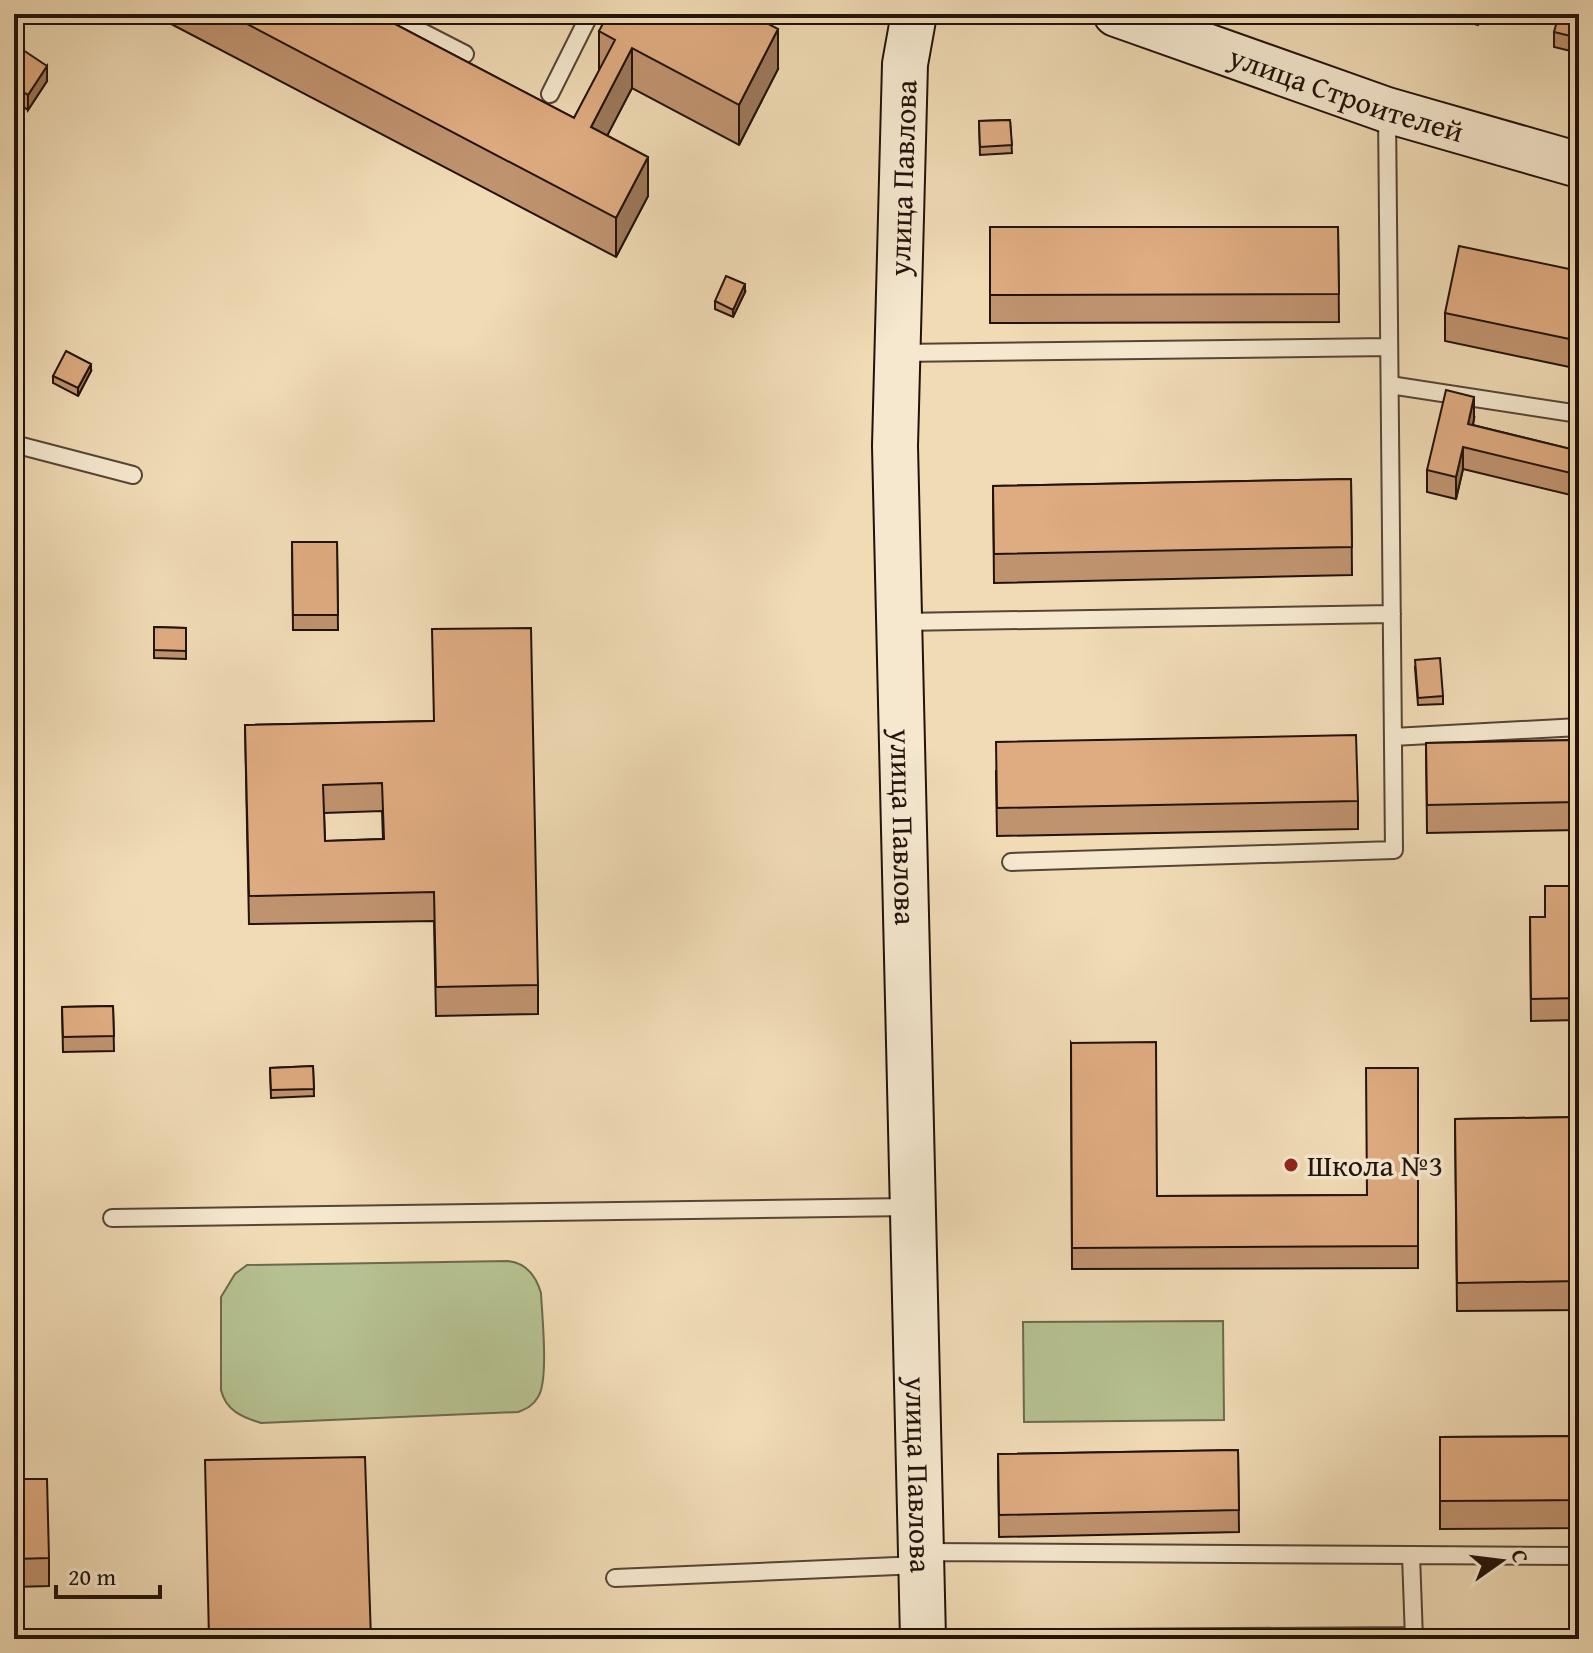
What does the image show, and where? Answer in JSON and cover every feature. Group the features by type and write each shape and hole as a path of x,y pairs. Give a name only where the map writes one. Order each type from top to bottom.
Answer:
{"street":[{"name":"улица Павлова","path":"914,14 905,64 895,446 923,1639"},
{"name":"улица Строителей","path":"1116,14 1387,110 1579,165"}],"lane":[{"path":"387,14 465,54"},
{"path":"550,94 590,14"},
{"path":"1011,862 1394,850 1387,110"},
{"path":"897,353 1389,347"},
{"path":"1390,385 1579,414"},
{"path":"14,444 133,475"},
{"path":"899,622 1392,614"},
{"path":"1393,737 1579,727"},
{"path":"112,1218 913,1207"},
{"path":"923,1639 1414,1638 1411,1555"},
{"path":"615,1578 921,1559 1579,1556"}],"green space":[{"path":"508,1261 530,1271 541,1293 543,1377 538,1397 524,1410 261,1423 236,1412 223,1397 221,1297 235,1274 247,1265"},
{"path":"1223,1321 1224,1420 1024,1422 1023,1322"}],"building":[{"path":"228,14 376,14 574,118 615,40 599,31 608,14 749,14 778,29 739,105 632,48 591,127 648,157 616,218"},
{"path":"1559,14 1579,14 1579,38 1554,32"},
{"path":"14,44 47,66 28,95 14,86"},
{"path":"1010,120 1012,145 980,147 979,121"},
{"path":"990,227 1338,227 1339,294 990,295"},
{"path":"1459,246 1579,271 1579,341 1445,313"},
{"path":"726,276 745,284 733,310 715,301"},
{"path":"66,351 91,364 78,388 53,376"},
{"path":"1446,390 1474,397 1468,424 1579,451 1579,475 1463,447 1456,477 1427,470"},
{"path":"1351,479 1352,547 994,554 993,486"},
{"path":"292,542 337,542 338,615 293,615"},
{"path":"154,627 186,628 186,651 154,650"},
{"path":"531,628 538,985 436,987 434,892 249,896 245,725 434,721 432,629","holes":["382,783 384,839 325,841 323,785"]},
{"path":"1440,658 1443,696 1418,698 1415,660"},
{"path":"1356,735 1358,801 997,808 996,742"},
{"path":"1579,740 1579,802 1427,805 1426,743"},
{"path":"1545,886 1579,886 1579,998 1531,999 1530,917 1545,917"},
{"path":"113,1006 114,1036 63,1037 62,1007"},
{"path":"1156,1042 1157,1196 1367,1195 1366,1068 1418,1068 1418,1246 1072,1248 1071,1043"},
{"path":"313,1066 314,1089 271,1090 270,1068"},
{"path":"1579,1117 1579,1281 1457,1283 1455,1119"},
{"path":"1579,1436 1579,1500 1440,1501 1440,1437"},
{"path":"1238,1450 1239,1510 999,1515 998,1454"},
{"path":"365,1457 371,1639 209,1639 205,1460"},
{"path":"14,1479 47,1479 49,1558 14,1559"}],"place":[{"name":"Школа №3","path":"1291,1165"}]}
